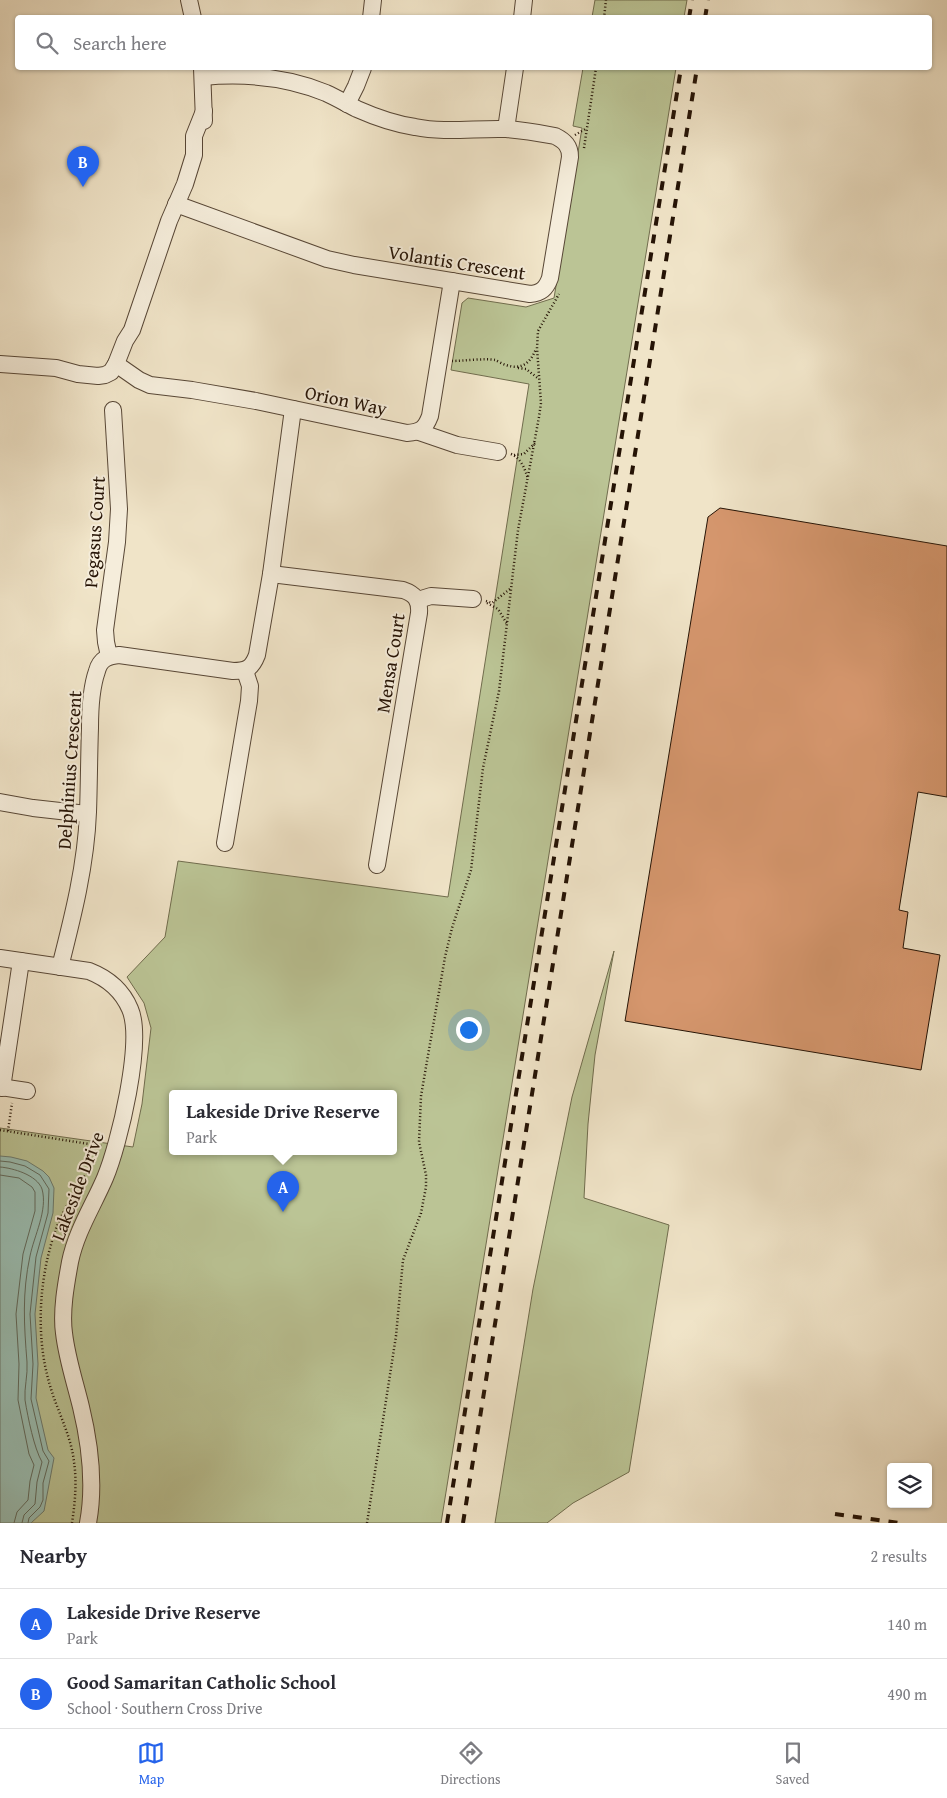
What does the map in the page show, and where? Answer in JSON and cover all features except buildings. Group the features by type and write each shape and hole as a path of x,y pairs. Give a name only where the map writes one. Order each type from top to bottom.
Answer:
{"street":[{"path":"189,0 192,15"},
{"path":"371,15 373,0"},
{"path":"522,15 524,0"},
{"path":"347,104 362,70"},
{"path":"506,129 515,70"},
{"path":"0,364 56,368 78,374 98,376 105,375 120,367 125,341 132,330 169,221 186,184 194,155 194,136 204,111 203,72"},
{"name":"Volantis Crescent","path":"176,204 327,258 354,265 530,294 539,293 547,287 555,250 570,150 566,143 555,136 506,129 438,130 414,127 385,120 328,94 297,83 255,75 228,75 203,72"},
{"path":"420,432 426,426 430,416 452,281"},
{"name":"Orion Way","path":"120,367 150,385 294,409 407,433 420,432 457,445 506,454"},
{"path":"109,656 119,655 233,671 245,671 253,665 257,655 271,574 294,409"},
{"name":"Pegasus Court","path":"109,656 105,630 117,542 119,509 114,410"},
{"name":"Mensa Court","path":"271,574 403,590 412,593 418,600 420,613 376,865"},
{"path":"418,600 431,596 473,599"},
{"name":"Delphinius Crescent","path":"60,967 74,914 83,859 88,814 90,706 96,672 101,661 109,656"},
{"path":"225,843 249,701 250,686 245,671"},
{"path":"0,802 88,814"},
{"name":"Lakeside Drive","path":"0,958 89,971 102,976 113,985 130,1008 134,1023 135,1038 126,1100 117,1143 106,1177 76,1242 70,1261 65,1297 64,1331 70,1366 88,1442 91,1474 88,1523"},
{"path":"11,1089 21,962"}],"path":[{"path":"604,15 606,0"},
{"path":"583,157 596,70"},
{"path":"517,368 525,365 533,357 538,331 558,296 560,287"},
{"path":"367,1523 396,1336 403,1260 421,1213 426,1187 426,1175 420,1148 422,1096 445,957 471,870 482,768 500,691 518,530 541,403 536,348"},
{"path":"439,362 494,360 504,365 526,370 539,379"},
{"path":"506,454 524,454 535,443"},
{"path":"506,454 524,466 528,480"},
{"path":"508,625 498,610 482,600 492,603 511,588"},
{"path":"8,1132 11,1089"},
{"path":"0,1130 102,1146"}],"green space":[{"path":"595,0 687,0 684,15 592,15"},
{"path":"583,70 676,70 441,1523 0,1523 0,1128 133,1147 142,1104 151,1028 144,1003 127,977 165,937 178,861 448,897 529,384 451,370 462,303 468,298 526,307 554,298 582,128 573,126"},
{"path":"614,951 595,1055 588,1124 584,1198 669,1225 629,1472 573,1503 547,1523 495,1523 533,1289 572,1097"}],"water":[{"path":"0,1156 27,1161 49,1177 54,1188 53,1213 41,1258 35,1314 38,1364 36,1398 48,1450 54,1458 44,1511 31,1523 0,1523"}],"railway":[{"path":"690,15 692,0"},
{"path":"706,15 708,0"},
{"path":"447,1523 681,70"},
{"path":"463,1523 697,70"},
{"path":"835,1514 899,1523"}],"place":[{"name":"Good Samaritan Catholic School","path":"83,187"},
{"name":"Lakeside Drive Reserve","path":"283,1212"}]}
